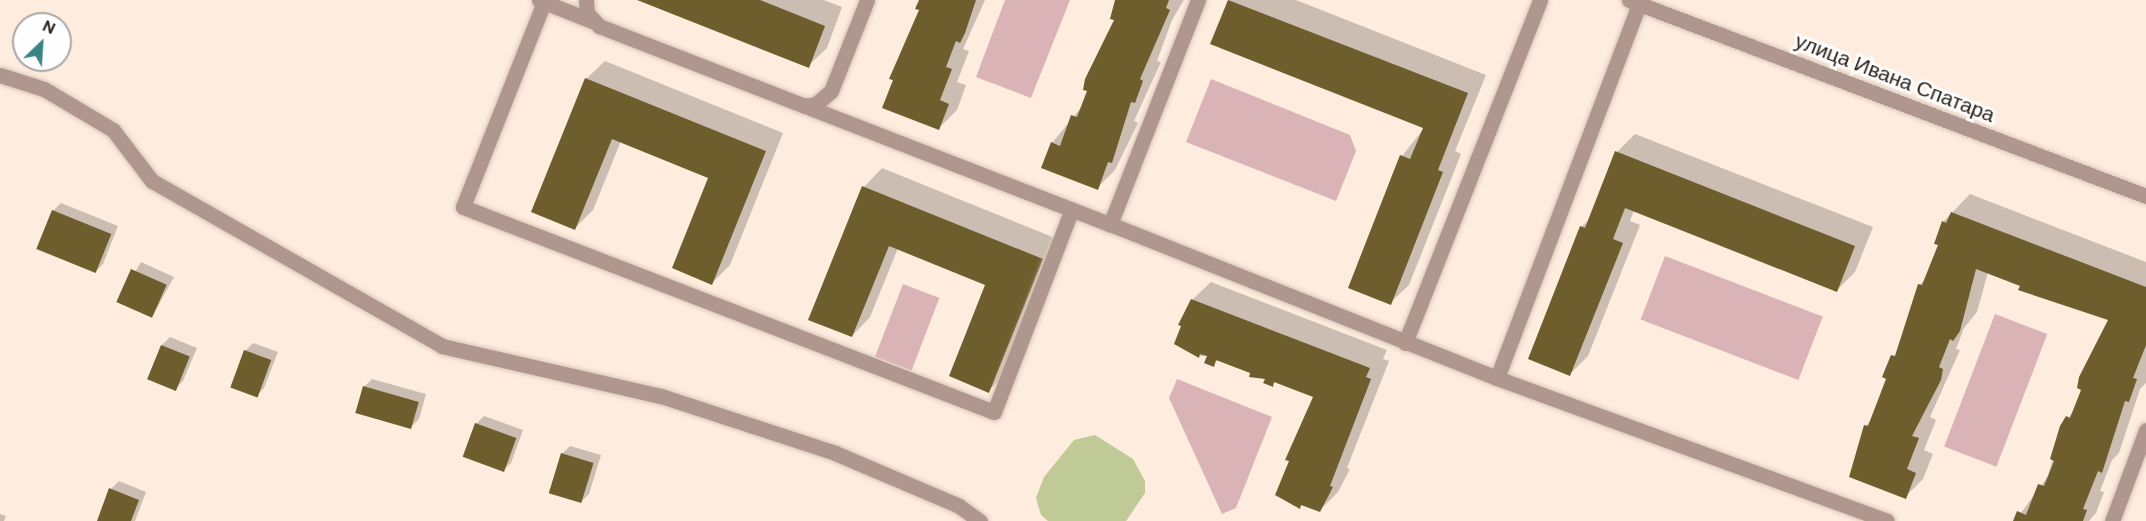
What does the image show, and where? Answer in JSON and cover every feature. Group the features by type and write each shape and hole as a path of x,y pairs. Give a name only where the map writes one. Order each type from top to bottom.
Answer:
{"street":[{"path":"586,0 592,21"},
{"path":"805,106 816,105 831,92 867,0"},
{"path":"1110,224 1198,0"},
{"path":"1404,343 1540,0"},
{"path":"1072,209 994,412 463,207 541,1 805,106 1072,209 1110,224 1404,343 1887,521"},
{"path":"1497,378 1634,2"},
{"name":"улица Ивана Спатара","path":"1634,2 2146,196"},
{"path":"0,75 44,89 113,130 152,181 442,346 661,396 836,453 959,506 980,521"},
{"path":"2112,521 2146,430"}],"shaded area":[{"path":"1005,0 1070,0 1031,98 976,77"},
{"path":"1211,79 1350,135 1356,151 1336,201 1186,142"},
{"path":"1665,256 1823,317 1798,380 1641,319"},
{"path":"903,284 939,298 911,371 875,357"},
{"path":"1995,314 2047,334 1996,467 1944,447"},
{"path":"1177,379 1272,417 1236,508 1222,514 1169,398"},
{"path":"1095,435 1133,459 1145,481 1145,493 1126,521 1048,521 1041,515 1036,498 1044,477 1074,440"}],"building":[{"path":"637,0 760,0 825,26 809,68"},
{"path":"919,0 976,0 965,33 960,43 956,41 946,67 952,69 940,100 949,104 939,130 882,108 893,80 889,79 919,10 915,9"},
{"path":"1115,0 1169,0 1166,8 1170,10 1140,79 1143,81 1135,103 1131,102 1112,163 1108,162 1098,190 1041,168 1051,142 1060,146 1071,115 1077,117 1087,91 1083,90 1085,79 1114,20 1110,19"},
{"path":"1228,0 1468,93 1438,170 1443,172 1391,305 1348,288 1400,155 1410,159 1423,128 1210,44"},
{"path":"585,78 766,151 712,285 672,268 708,178 612,139 575,230 531,212"},
{"path":"1615,151 1855,246 1837,292 1625,208 1613,239 1623,243 1570,376 1528,359 1580,226 1585,228"},
{"path":"862,186 1043,259 989,393 949,376 985,285 889,246 852,337 808,320"},
{"path":"52,210 111,234 96,273 36,249"},
{"path":"1951,212 2146,287 2146,345 2133,378 2137,379 2129,402 2125,401 2102,473 2098,471 2083,509 2087,510 2083,521 2013,521 2017,511 2026,515 2038,484 2044,486 2054,461 2050,459 2060,426 2066,416 2070,418 2081,390 2077,388 2079,377 2108,320 2018,290 2020,286 1976,269 1960,331 1953,341 1950,339 1939,367 1943,369 1941,380 1912,436 1919,438 1907,469 1916,473 1906,499 1849,477 1864,425 1868,426 1886,379 1882,377 1891,355 1895,356 1918,284 1922,285 1938,245 1934,244 1942,221 1946,223"},
{"path":"131,269 167,285 152,318 116,302"},
{"path":"1191,299 1370,368 1366,377 1371,379 1330,486 1333,487 1320,512 1301,505 1300,509 1275,495 1289,461 1285,460 1313,397 1274,382 1273,387 1263,383 1265,379 1249,377 1250,373 1216,360 1214,367 1204,363 1207,356 1200,354 1199,358 1174,344 1181,326 1178,325"},
{"path":"161,345 190,357 176,391 147,379"},
{"path":"244,350 271,360 258,398 230,388"},
{"path":"363,386 419,402 411,429 355,413"},
{"path":"475,423 516,438 504,472 463,457"},
{"path":"561,453 594,463 581,503 549,493"},
{"path":"109,488 139,500 131,521 97,521"}]}
